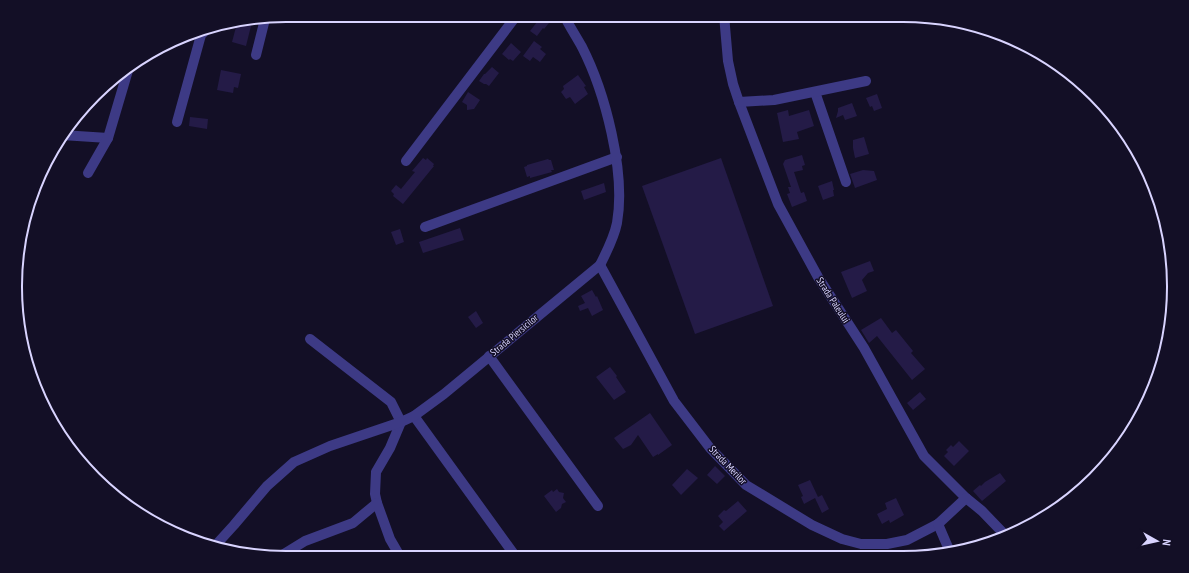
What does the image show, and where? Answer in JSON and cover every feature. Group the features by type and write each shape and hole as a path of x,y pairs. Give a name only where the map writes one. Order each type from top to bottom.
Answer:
{"street":[{"path":"406,161 512,22"},
{"name":"Strada Piersicilor","path":"218,542 267,486 294,462 330,446 401,422 414,416 444,394 600,265 611,243 617,222 619,193 616,157 601,95 582,48 568,22"},
{"name":"Strada Paleului","path":"725,22 728,61 733,84 778,204 818,277 864,348 924,456 1002,532"},
{"path":"256,55 264,23"},
{"path":"177,122 201,36"},
{"path":"88,173 108,138 126,76"},
{"path":"739,102 774,100 866,81"},
{"path":"815,92 846,182"},
{"path":"70,136 108,138"},
{"path":"425,227 616,157"},
{"name":"Strada Merilor","path":"600,265 674,401 710,448 746,485 812,525 842,539 861,544 887,544 907,540 938,524"},
{"path":"310,339 391,402 401,422 390,448 376,472 377,503 390,539 396,551"},
{"path":"489,356 598,506"},
{"path":"414,416 512,551"},
{"path":"948,547 938,524 966,498"},
{"path":"289,551 305,541 353,522 377,503"}],"building":[{"path":"537,22 549,23 537,36 530,31"},
{"path":"249,25 251,26 246,46 232,42 236,27"},
{"path":"534,41 542,47 540,49 546,54 540,62 533,57 530,61 523,56"},
{"path":"511,43 521,52 513,61 510,59 509,60 502,54"},
{"path":"492,67 499,73 489,86 479,81"},
{"path":"221,70 241,74 238,88 234,87 233,93 217,90"},
{"path":"578,75 586,86 584,87 588,94 575,104 570,97 566,99 561,92 564,89 563,86"},
{"path":"468,92 480,100 474,109 467,110 467,105 462,102"},
{"path":"877,94 882,108 874,111 872,106 870,107 866,98"},
{"path":"852,103 857,116 845,120 843,115 836,118 838,108"},
{"path":"788,110 789,116 809,110 814,126 797,132 799,139 783,142 777,113"},
{"path":"190,117 208,119 207,129 189,126"},
{"path":"864,137 869,154 855,158 853,140"},
{"path":"802,155 805,165 802,166 803,170 794,172 801,193 804,192 807,201 792,207 787,194 790,193 788,187 791,187 783,164 785,160"},
{"path":"423,158 426,160 427,158 434,164 434,166 403,204 393,196 394,194 391,191 396,185 401,189 415,172 412,171"},
{"path":"721,158 773,306 695,334 642,186"},
{"path":"548,159 551,160 554,170 551,170 552,172 530,178 530,176 527,177 524,167"},
{"path":"863,170 874,171 877,180 855,188 850,174"},
{"path":"832,181 834,196 823,200 818,186"},
{"path":"604,183 606,192 584,200 581,191"},
{"path":"460,228 464,240 423,253 419,242"},
{"path":"400,229 404,242 396,245 391,232"},
{"path":"870,261 874,271 868,273 862,280 867,291 852,298 841,272"},
{"path":"592,290 596,297 597,296 603,310 592,316 588,308 580,311 578,306 585,303 581,296"},
{"path":"476,311 483,323 476,328 468,317"},
{"path":"881,318 892,333 896,330 913,351 911,353 925,369 912,380 877,336 869,343 861,330"},
{"path":"610,367 626,392 614,400 596,377"},
{"path":"920,392 926,399 913,410 907,403"},
{"path":"650,413 672,445 653,457 638,435 631,445 623,449 614,438"},
{"path":"959,441 969,451 954,466 944,456 948,452 946,450 951,445 953,447"},
{"path":"715,466 725,476 717,484 707,475"},
{"path":"687,469 698,478 681,495 672,485"},
{"path":"1000,473 1006,481 982,501 973,491"},
{"path":"810,480 818,497 822,495 829,509 822,513 815,498 804,504 801,497 803,496 798,485"},
{"path":"557,489 559,492 564,493 563,498 566,502 562,504 561,508 556,512 544,496 552,490 553,492"},
{"path":"896,498 904,515 890,523 889,520 882,524 877,514 887,509 885,503"},
{"path":"738,501 747,511 724,531 719,526 723,522 718,516"}]}
